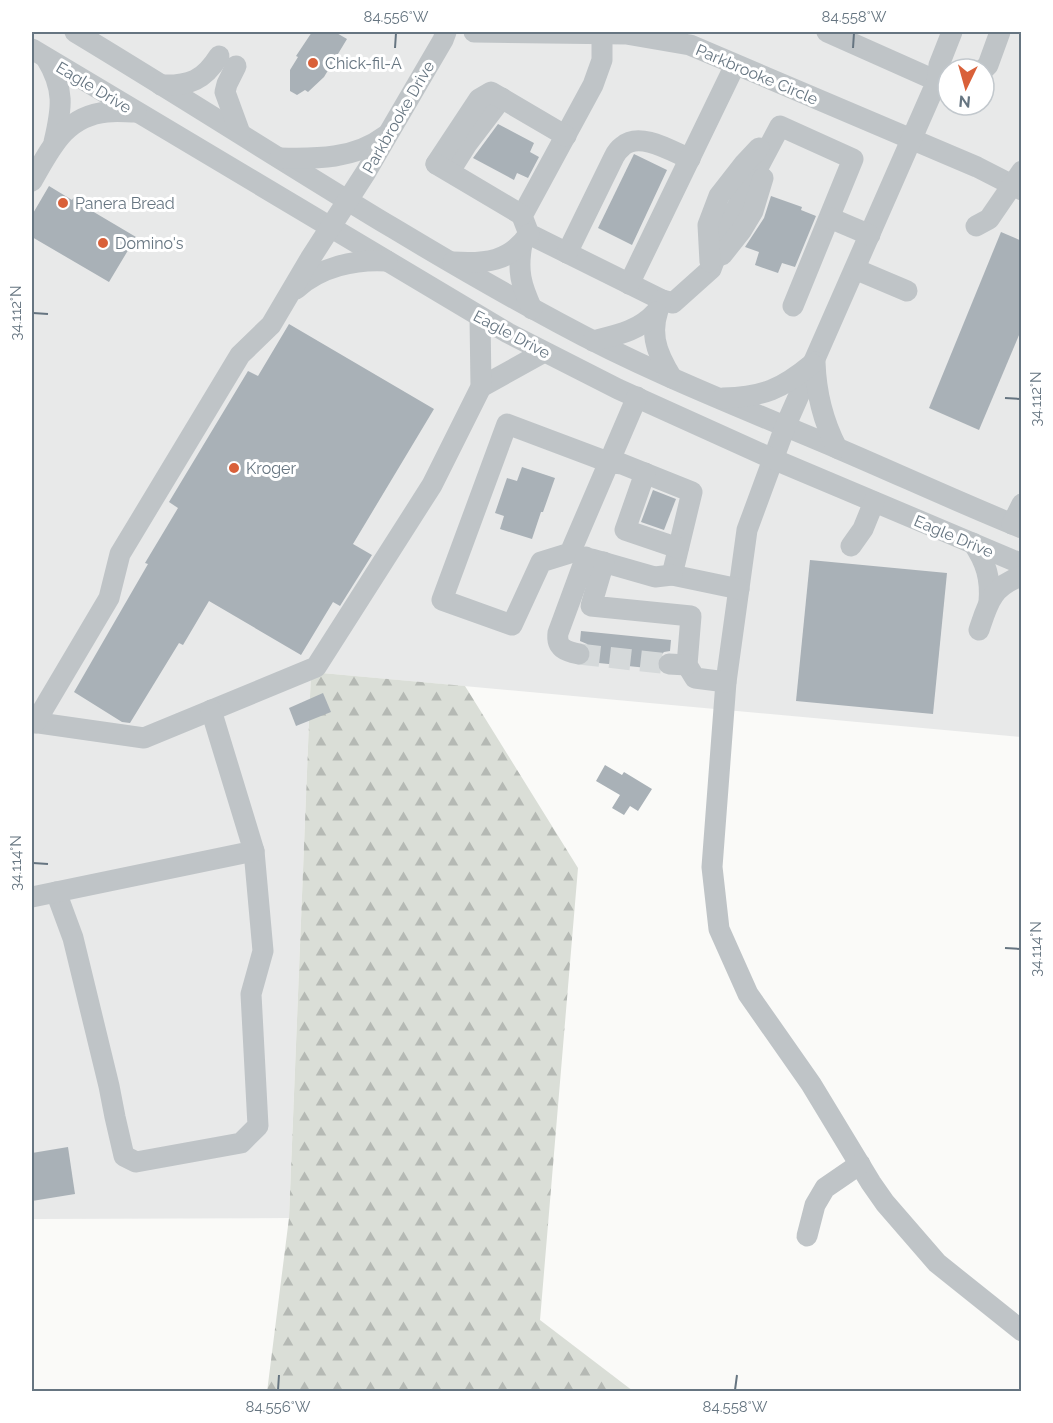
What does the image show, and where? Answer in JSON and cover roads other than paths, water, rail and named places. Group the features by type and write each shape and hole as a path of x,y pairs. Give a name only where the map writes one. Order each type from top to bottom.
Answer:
{"street":[{"name":"Eagle Drive","path":"75,32 348,201 532,309 672,378 1017,526"},
{"name":"Parkbrooke Drive","path":"33,722 109,598 120,554 240,355 271,325 348,201 446,32"},
{"name":"Parkbrooke Circle","path":"474,32 626,34 690,45 912,140 1018,182"},
{"path":"826,32 936,79"},
{"path":"942,57 952,32"},
{"path":"991,57 1000,32"},
{"path":"450,262 490,262 510,254 525,231 566,136 593,86 609,33"},
{"name":"Eagle Drive","path":"38,53 480,317 544,352 773,459 1022,564"},
{"path":"38,53 54,72 59,87 59,122 54,142"},
{"path":"161,85 181,84 199,79 212,68 228,61 225,92 240,133"},
{"path":"629,284 735,65"},
{"path":"443,168 446,125 466,98 496,95 566,136"},
{"path":"443,168 467,144 496,95"},
{"path":"936,95 912,140 785,427 747,530 726,682 712,867 719,929 748,994 812,1084 885,1203 937,1263 1022,1331"},
{"path":"32,180 54,142 69,127 89,116 111,111 136,112"},
{"path":"593,340 637,328 711,268 727,226 780,126 853,159 793,306"},
{"path":"278,158 308,159 340,155 367,148 388,134"},
{"path":"567,253 614,157 624,144 637,141 652,142 690,159"},
{"path":"443,168 525,231 629,284 664,305"},
{"path":"975,226 989,219 1018,182"},
{"path":"830,218 870,235"},
{"path":"525,231 519,268 532,309"},
{"path":"289,296 301,284 327,269 363,262 387,261"},
{"path":"855,269 907,291"},
{"path":"664,305 654,335 659,356 672,378"},
{"path":"33,722 144,738 316,667 432,485 482,387 480,317"},
{"path":"482,387 544,352"},
{"path":"718,398 756,395 777,388 790,381 815,361"},
{"path":"815,361 820,402 837,448"},
{"path":"579,654 561,647 557,641 558,633 586,558 608,462 637,397"},
{"path":"672,574 692,492 622,464 608,462 507,424 441,600 512,625 541,562 586,558 655,577 672,574 739,589"},
{"path":"645,473 625,530 678,548"},
{"path":"851,546 862,529 874,502"},
{"path":"1017,526 1022,504"},
{"path":"973,543 989,577 989,602"},
{"path":"586,558 591,606 691,616 678,665 694,678 726,682"},
{"path":"979,630 989,602 998,589 1012,579 1022,576"},
{"path":"56,892 73,938 110,1086 124,1156 136,1162 241,1143 258,1126 251,994 263,951 254,851 211,710"},
{"path":"32,897 254,851"},
{"path":"807,1236 815,1204 825,1188 860,1164"}],"tunnel":[{"path":"579,654 669,664"}],"place":[{"name":"Chick-fil-A","path":"313,63"},
{"name":"Panera Bread","path":"63,203"},
{"name":"Domino's","path":"103,243"},
{"name":"Kroger","path":"234,468"}]}
